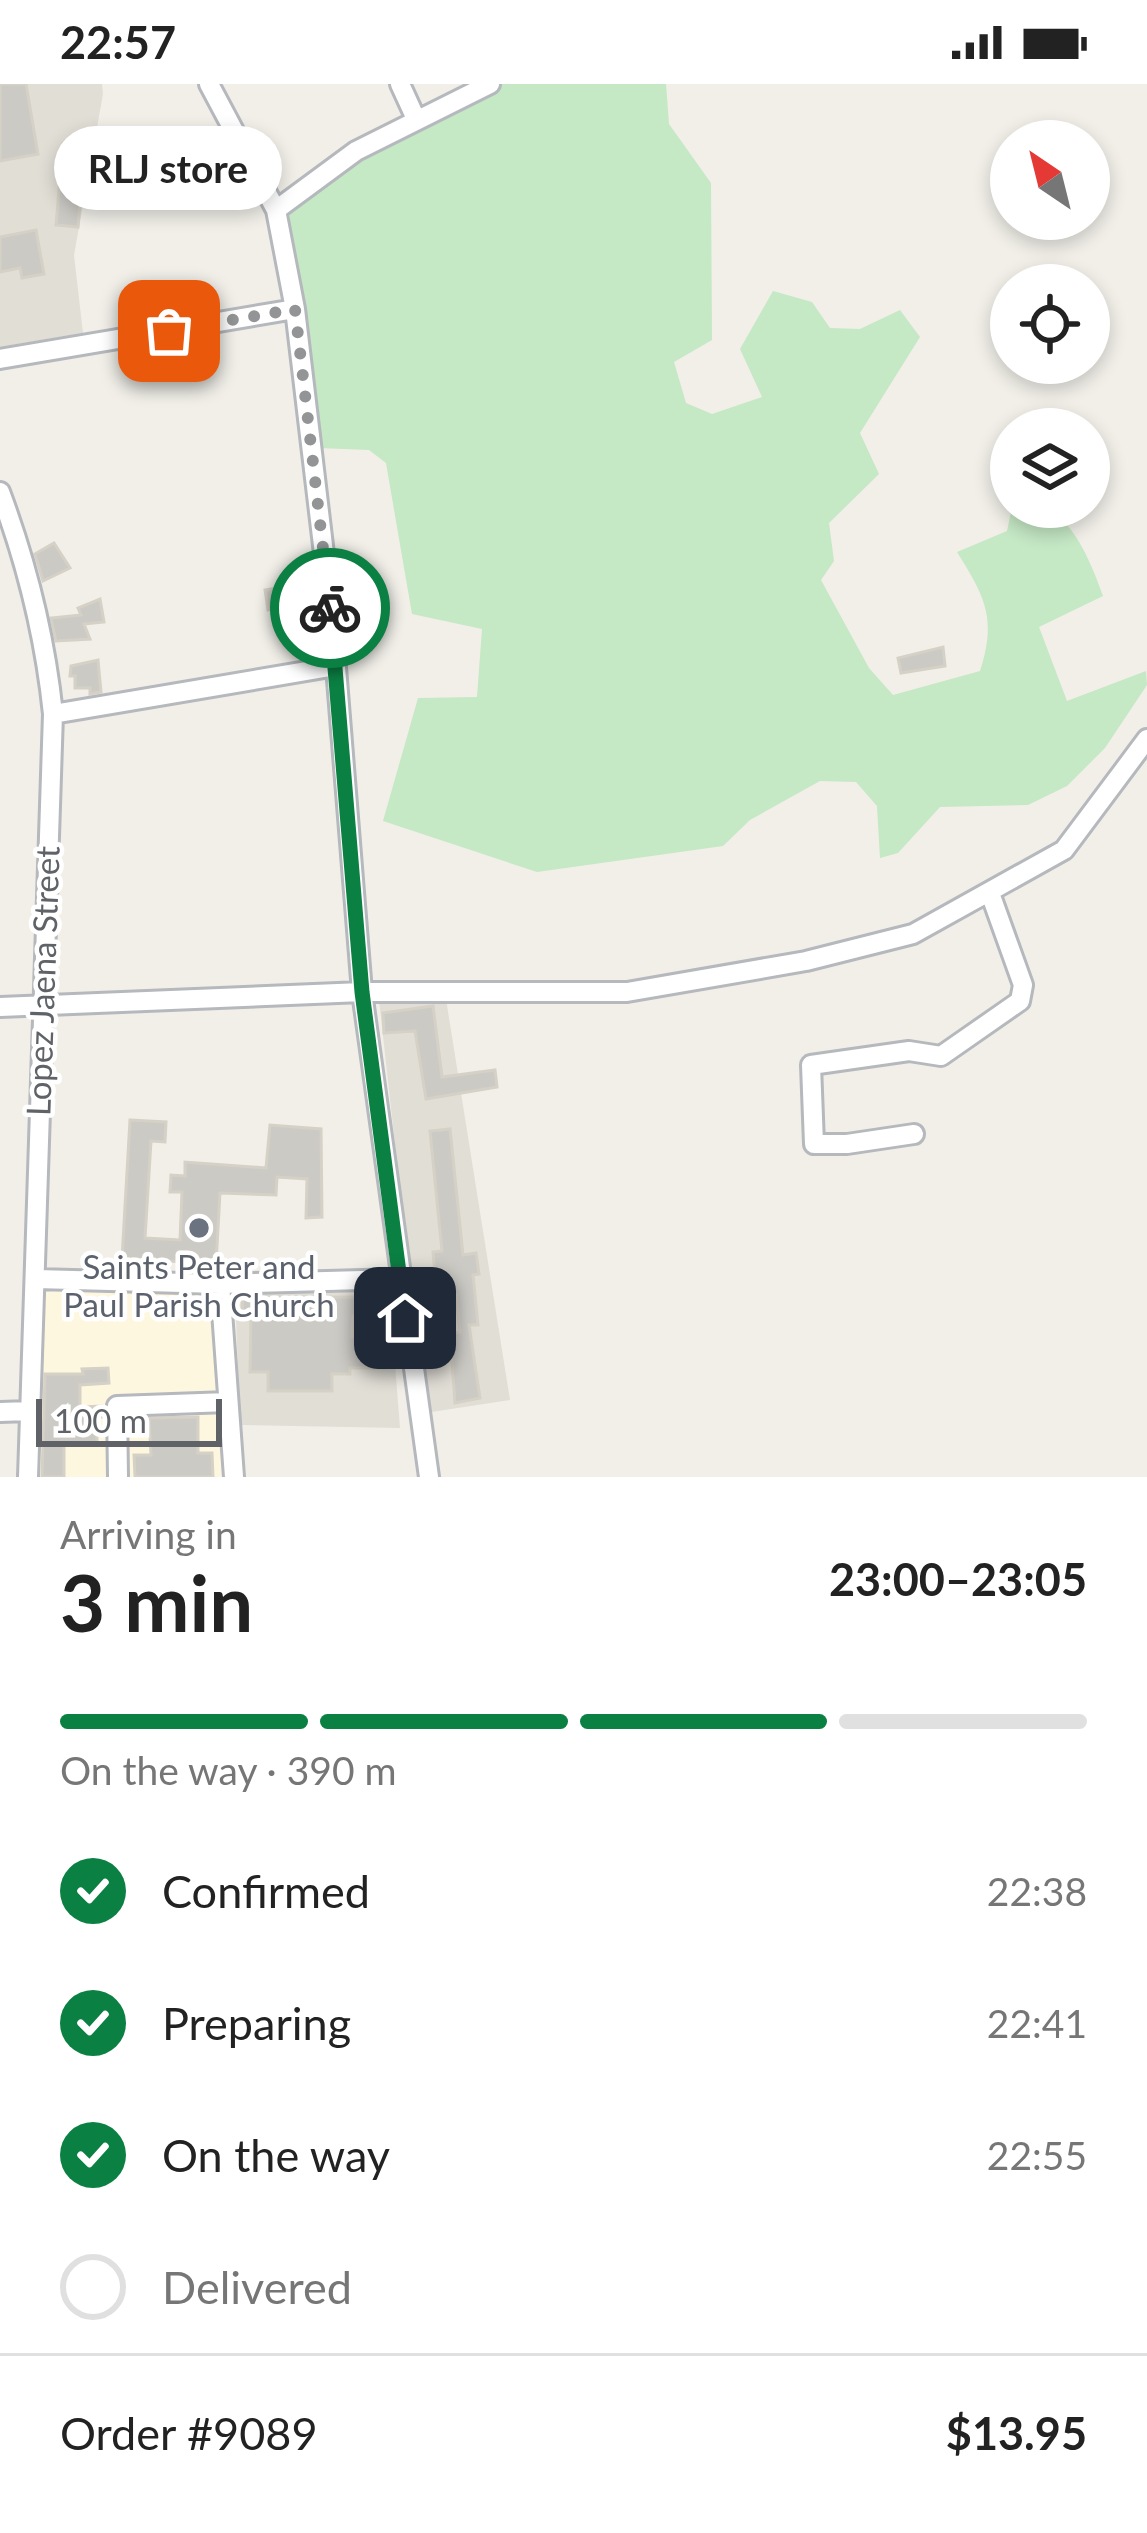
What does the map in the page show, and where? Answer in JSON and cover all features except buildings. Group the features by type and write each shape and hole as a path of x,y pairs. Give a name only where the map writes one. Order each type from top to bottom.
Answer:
{"street":[{"path":"209,84 276,210 295,309 336,666 362,992 429,1477"},
{"path":"400,84 416,118"},
{"path":"276,210 356,151 490,84"},
{"path":"0,359 295,309"},
{"name":"Lopez Jaena Street","path":"0,491 28,574 47,658 53,714 28,1477"},
{"path":"53,714 336,666"},
{"path":"0,1007 362,992 627,992 806,961 914,934 1064,850 1147,740"},
{"path":"914,1134 814,1144 811,1065 909,1051 941,1056 1020,1001 1023,985 990,893"},
{"path":"36,1279 220,1284 399,1279"},
{"path":"220,1284 234,1477"},
{"path":"118,1477 116,1406 228,1402"},
{"path":"0,1412 29,1411"}],"shaded area":[{"path":"0,84 102,84 103,94 74,255 83,333 0,347"},
{"path":"446,999 510,1400 425,1413 379,1000"},
{"path":"41,1283 216,1291 224,1477 37,1477"},
{"path":"389,1288 400,1428 240,1425 235,1290"}],"green space":[{"path":"496,84 666,84 669,124 711,183 712,340 674,362 686,403 712,414 762,397 740,349 773,291 812,302 830,328 860,329 900,310 920,337 860,433 879,474 829,523 834,561 821,580 869,668 893,695 980,671 988,622 975,582 957,552 1008,528 1070,528 1103,596 1039,627 1067,701 1146,671 1147,685 1105,748 1067,786 1028,805 940,807 898,853 880,858 877,806 856,782 820,781 750,820 723,846 537,872 383,821 418,698 477,697 482,629 412,614 386,463 369,450 319,448 287,208 349,156"}],"way so far":[{"path":"169,331 295,309 330,608"}],"place":[{"name":"RLJ store","path":"169,331"},
{"name":"Saints Peter and Paul Parish Church","path":"199,1228"}],"route":[{"path":"330,608 362,992 405,1318"}]}
